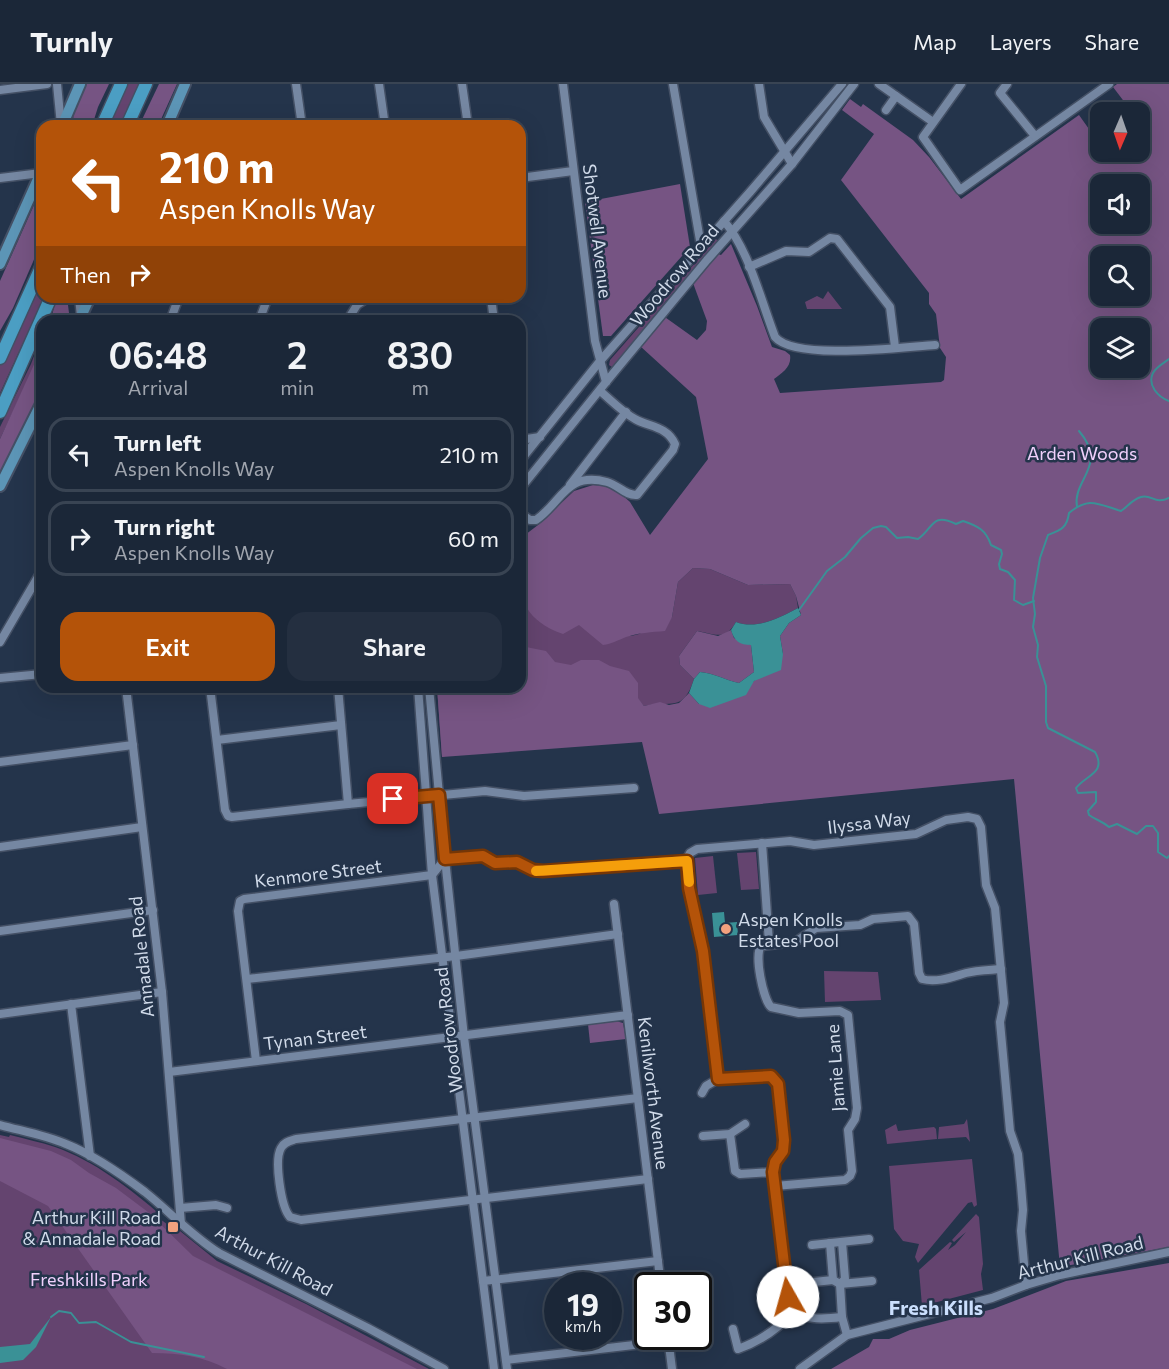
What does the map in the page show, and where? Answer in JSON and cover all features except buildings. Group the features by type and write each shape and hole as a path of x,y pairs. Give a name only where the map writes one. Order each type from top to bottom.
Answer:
{"highway":[{"path":"105,120 121,84"},
{"path":"130,120 146,84"},
{"path":"0,338 36,269"},
{"path":"0,358 36,278"},
{"path":"0,412 36,331"}],"main road":[{"path":"65,120 80,84"},
{"path":"170,120 185,84"},
{"path":"0,263 36,183"},
{"path":"0,486 36,414"}],"street":[{"path":"0,90 47,84"},
{"path":"57,84 61,120"},
{"path":"296,84 301,120"},
{"path":"379,84 382,120"},
{"path":"462,84 467,120"},
{"name":"Shotwell Avenue","path":"563,84 595,341 606,382"},
{"path":"673,84 701,246"},
{"path":"759,84 764,117 792,164"},
{"name":"Woodrow Road","path":"526,454 600,361 842,84"},
{"name":"Woodrow Road","path":"526,482 606,382 792,164 854,84"},
{"path":"879,84 933,122"},
{"path":"961,84 923,137 960,190 1108,84"},
{"path":"1007,84 1000,93 1035,136"},
{"path":"886,110 896,96"},
{"path":"526,177 573,171"},
{"path":"0,178 36,173"},
{"path":"724,221 733,232 749,267 775,337 780,342 821,352 936,345"},
{"path":"749,267 789,250 809,252 830,238 837,239 890,307 895,347"},
{"path":"351,315 360,303"},
{"path":"570,485 585,481 605,481 632,495 637,495 674,450 675,444 672,438 658,427 635,419 600,391"},
{"path":"526,517 536,520 570,485 626,412"},
{"path":"526,439 540,437"},
{"path":"0,642 36,580"},
{"path":"0,678 36,675"},
{"name":"Annadale Road","path":"127,693 162,992 181,1224"},
{"path":"211,693 225,810 228,816 485,791 524,796 634,788"},
{"path":"338,693 348,804"},
{"name":"Woodrow Road","path":"418,693 432,875 494,1369"},
{"name":"Woodrow Road","path":"430,693 464,1036 506,1365"},
{"path":"217,740 341,725"},
{"path":"0,762 133,745"},
{"name":"Ilyssa Way","path":"445,859 483,856 495,863 517,862 533,870 543,871 687,861 690,853 697,849 762,843 795,842 814,845 916,834 946,819 975,818 981,827 986,885 995,908 1004,1003 1000,1022 1010,1131 1018,1154 1022,1190 1021,1231 1026,1285"},
{"path":"0,847 142,827"},
{"path":"762,843 769,944 795,942 816,928 860,925 873,919 908,916 914,924 919,973 922,979 929,981 954,978 967,973 1001,969"},
{"path":"432,875 445,859"},
{"path":"687,861 689,888 703,951 718,1079"},
{"name":"Kenmore Street","path":"256,1061 238,911 240,902 244,898 432,875"},
{"name":"Kenilworth Avenue","path":"614,904 659,1272"},
{"path":"0,932 153,910"},
{"path":"247,980 456,957 618,934"},
{"name":"Jamie Lane","path":"769,944 761,945 758,952 767,1001 771,1007 799,1013 840,1011 848,1015 857,1108 855,1119 848,1130 852,1171 850,1176 845,1180 775,1186"},
{"path":"0,1014 162,992"},
{"path":"71,1004 90,1156"},
{"name":"Tynan Street","path":"169,1072 628,1015"},
{"path":"702,1093 706,1086 718,1079 767,1076 777,1080 784,1146 775,1162 773,1172 788,1297 794,1311 817,1319 842,1317"},
{"path":"638,1098 296,1139 286,1142 277,1158 283,1206 290,1217 301,1220 648,1179"},
{"path":"702,1136 730,1134 745,1124"},
{"name":"Arthur Kill Road","path":"0,1125 45,1136 68,1144 90,1156 145,1193 219,1253 444,1369"},
{"path":"730,1134 735,1171 740,1174 773,1172"},
{"path":"180,1208 216,1205 227,1208"},
{"path":"812,1245 869,1239"},
{"path":"837,1282 845,1279 842,1242"},
{"path":"830,1243 847,1335"},
{"name":"Arthur Kill Road","path":"800,1369 847,1335 992,1298 1060,1275 1169,1252"},
{"path":"483,1281 658,1261"},
{"path":"814,1282 872,1281"},
{"path":"733,1329 738,1349 761,1340 794,1311"},
{"path":"506,1365 634,1344"},
{"path":"669,1350 672,1369"}],"green space":[{"path":"86,84 109,84 94,120 74,120 73,114"},
{"path":"128,84 139,84 124,120 109,120 121,92"},
{"path":"159,84 177,84 161,120 142,120"},
{"name":"Arden Woods","path":"1117,84 1169,84 1169,1247 1060,1267 1014,779 659,814 642,742 442,757 437,693 526,693 526,647 546,651 555,662 571,665 581,660 599,660 610,666 629,671 638,683 638,698 644,706 660,702 669,705 679,703 689,693 699,704 754,681 783,654 780,636 789,623 801,615 790,584 748,585 710,569 693,568 678,582 672,617 665,631 626,637 603,645 579,625 563,634 546,626 534,617 527,607 526,534 574,491 593,485 608,486 621,494 630,502 650,535 708,459 696,397 640,346 662,315 697,340 706,330 707,321 693,283 718,254 721,255 731,244 772,347 790,355 788,366 774,379 780,393 944,380 946,357 940,348 936,314 929,304 929,293 841,180 874,134 842,110 850,99 861,107 863,104 913,140 961,199 1079,115 1090,130 1090,162 1150,162 1150,102 1124,102 1113,87"},
{"path":"680,184 690,247 611,336 603,336 585,202"},
{"path":"36,200 36,255 13,308 0,331 0,281"},
{"path":"716,239 718,241 665,302 616,364 612,367 609,365 610,360"},
{"path":"36,282 36,303 41,303 0,393 0,363"},
{"path":"828,291 842,309 807,309 805,302 817,296 823,299"},
{"path":"55,303 68,303 69,315 52,315"},
{"path":"36,351 36,363 0,439 0,427"},
{"path":"36,360 36,400 0,472 0,439"},
{"path":"693,568 710,569 748,585 790,584 796,596 798,608 776,619 752,625 736,622 728,632 719,635 697,631 679,656 680,665 694,679 690,690 680,701 644,706 638,699 442,757 437,693 526,693 526,571 631,636 672,617 678,582"},
{"path":"731,630 734,638 751,645 754,672 739,683 700,672 694,679 680,665 679,656 697,631 718,636"},
{"path":"756,852 759,889 741,890 737,853"},
{"path":"713,856 717,893 698,895 695,858"},
{"path":"824,971 878,972 881,1000 825,1002"},
{"path":"616,1021 623,1023 626,1039 590,1043 588,1024"},
{"path":"967,1119 970,1142 966,1137 938,1139 939,1127 964,1124"},
{"path":"896,1124 898,1131 934,1127 937,1139 887,1144 885,1130"},
{"name":"Freshkills Park","path":"0,1135 9,1137 10,1135 49,1145 84,1160 125,1186 162,1216 160,1219 171,1227 175,1227 217,1261 306,1304 429,1369 0,1369"},
{"name":"Freshkills Park","path":"0,1138 51,1151 71,1160 116,1188 148,1212 193,1256 417,1369 227,1369 191,1356 152,1353 48,1206 0,1181"},
{"path":"972,1159 977,1205 974,1207 972,1202 968,1203 918,1263 915,1257 919,1244 903,1241 894,1229 889,1166"},
{"path":"976,1214 979,1217 983,1290 922,1306 919,1270 950,1242 952,1243 948,1250 955,1245 966,1232 954,1242 952,1240"},
{"path":"1169,1263 1169,1369 831,1369 869,1347 873,1339 889,1339 910,1330 993,1309 1066,1281"}],"shaded area":[{"path":"798,608 801,615 789,623 780,636 783,654 781,670 754,681 746,695 710,708 699,704 689,693 694,679 700,672 739,683 754,672 751,645 738,642 732,634 731,630 736,622 760,624"},
{"name":"Aspen Knolls Estates Pool","path":"724,912 725,923 737,922 738,935 714,937 712,913"},
{"path":"51,1317 36,1347 23,1360 0,1363 0,1347 30,1344"}],"waterway":[{"path":"1169,359 1154,371 1151,382 1158,394 1169,401"},
{"path":"1077,507 1079,488 1087,472 1091,454 1079,431"},
{"path":"1169,498 1157,500 1141,497 1121,511 1100,504 1088,503 1069,513 1063,528 1048,535 1040,558 1033,598 1035,614 1033,627 1038,645 1037,657 1046,686 1048,728 1095,752 1098,759 1094,773 1076,788 1078,793 1096,792 1096,802 1088,811 1089,815 1109,827 1117,824 1137,834 1146,826 1153,826 1158,833 1158,852 1167,858 1169,856"},
{"path":"799,610 827,571 845,557 873,528 886,527 897,538 918,539 934,523 942,520 956,524 963,521 981,529 991,545 1001,550 1000,569 1008,572 1015,580 1014,600 1023,605 1034,601"},
{"path":"51,1317 59,1311 71,1313 79,1323 96,1322 131,1342 204,1357"}],"slow traffic":[{"path":"536,871 687,861 689,882"}],"place":[{"name":"Aspen Knolls Estates Pool","path":"726,929"},
{"name":"Arthur Kill Road & Annadale Road","path":"173,1227"}],"district":[{"name":"Fresh Kills","path":"936,1307"}],"route":[{"path":"393,799 439,795 445,859 483,856 495,863 517,862 538,871 687,861 689,888 703,951 718,1079 771,1076 777,1080 778,1084 784,1146 775,1162 773,1172 788,1297"}]}
